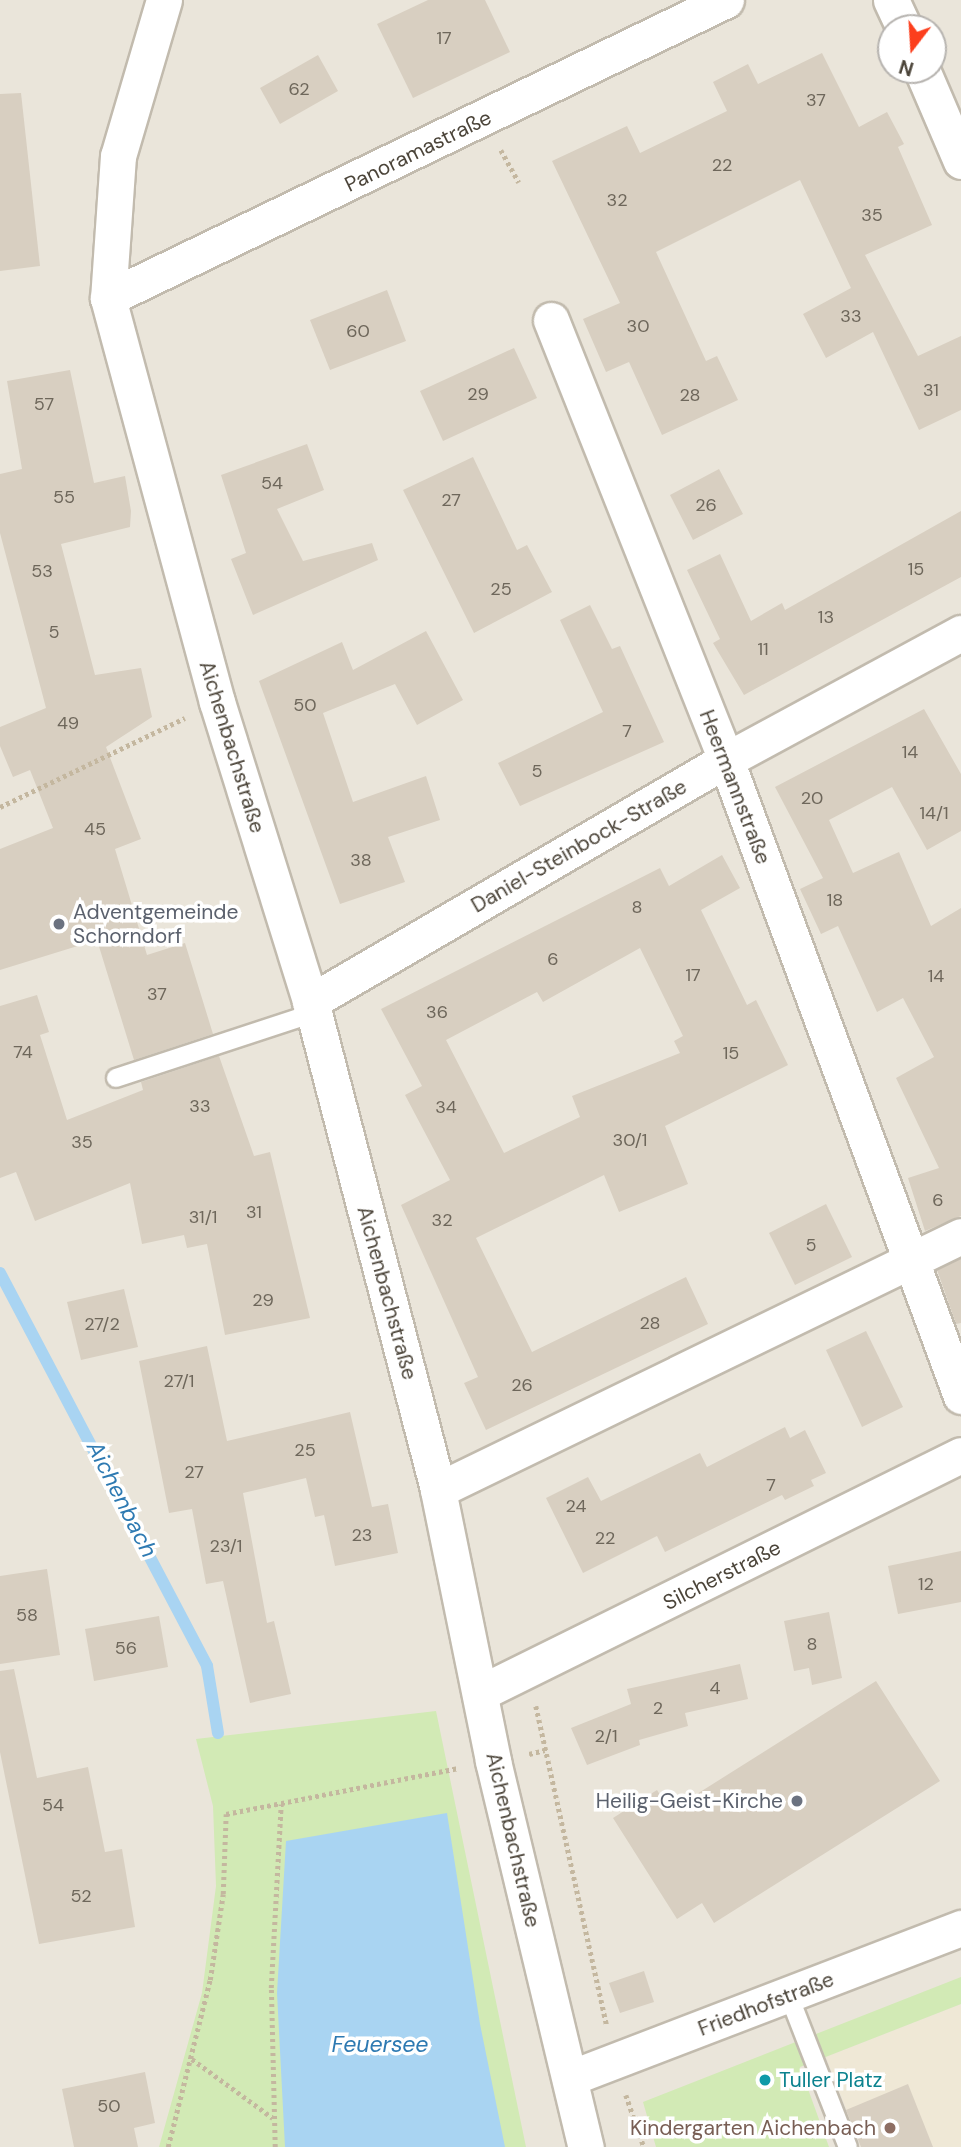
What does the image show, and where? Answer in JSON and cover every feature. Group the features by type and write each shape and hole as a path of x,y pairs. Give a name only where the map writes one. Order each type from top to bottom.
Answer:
{"street":[{"name":"Aichenbachstraße","path":"164,0 118,156 108,298 217,702 312,1007 438,1490 482,1692 493,1761 586,2147"},
{"name":"Panoramastraße","path":"108,298 726,0"},
{"path":"928,84 961,161"},
{"name":"Heermannstraße","path":"551,320 726,760 906,1258 961,1396"},
{"name":"Daniel-Steinbock-Straße","path":"312,1007 726,760 961,633"},
{"path":"438,1490 906,1258 961,1236"},
{"name":"Silcherstraße","path":"482,1692 529,1673 961,1455"},
{"name":"Friedhofstraße","path":"570,2078 961,1928"}],"lane":[{"path":"116,1078 312,1007"},
{"path":"789,1996 848,2147"}],"path":[{"path":"0,807 217,702"},
{"path":"529,1673 616,2062 644,2147"},
{"path":"168,2147 192,2059 220,1921 226,1814 448,1771"},
{"path":"275,2147 271,1988 281,1804"},
{"path":"192,2059 273,2118"}],"shaded area":[{"path":"0,0 961,0 961,2147 0,2147"},
{"path":"961,2004 961,2147 861,2147 826,2057"}],"green space":[{"path":"436,1711 526,2147 159,2147 202,1993 216,1886 213,1806 196,1739"},
{"name":"Tuller Platz","path":"961,1977 961,2004 800,2067 829,2147 656,2147 643,2102"}],"water":[{"name":"Feuersee","path":"447,1813 480,2024 505,2147 285,2147 277,1993 286,1841"}],"building":[{"path":"428,0 485,0 510,52 413,98 377,24"},
{"path":"822,53 859,127 887,112 904,144 898,147 932,225 865,255 918,356 961,336 961,410 919,430 873,332 826,358 803,314 851,288 800,180 656,252 706,361 717,356 738,400 662,435 629,362 606,372 583,319 620,303 552,161 627,126 640,153 727,111 713,82 748,64 758,84"},
{"path":"318,55 338,91 280,124 260,88"},
{"path":"21,93 40,266 0,271 0,94"},
{"path":"387,290 406,341 330,370 310,320"},
{"path":"514,348 537,398 443,441 420,391"},
{"path":"70,370 94,483 125,476 131,511 130,527 61,544 95,675 141,668 152,717 106,747 141,839 115,849 147,955 185,943 213,1034 134,1060 97,940 0,970 0,849 53,828 30,770 13,777 0,746 0,727 46,708 0,533 0,474 22,469 7,381"},
{"path":"307,444 324,490 277,509 303,561 372,543 378,560 253,615 231,559 246,553 221,475"},
{"path":"473,457 517,550 527,545 552,592 474,633 403,490"},
{"path":"719,469 743,514 693,540 670,495"},
{"path":"961,511 961,577 744,695 713,643 720,639 687,570 720,554 751,621 782,603 785,610"},
{"path":"590,605 612,649 620,646 664,742 520,806 498,763 603,712 560,620"},
{"path":"426,631 463,700 417,725 395,684 323,713 353,802 426,776 440,820 388,837 405,882 340,904 259,681 342,642 353,670"},
{"path":"924,709 961,774 961,831 927,850 892,787 829,820 853,873 899,852 931,926 961,908 961,1216 925,1231 908,1178 939,1168 896,1078 934,1057 903,998 877,1012 838,926 821,934 800,889 823,878 775,787"},
{"path":"722,855 740,888 701,910 747,1005 756,1000 788,1065 665,1126 688,1184 619,1212 604,1175 476,1238 532,1352 686,1277 708,1324 486,1430 464,1383 478,1377 401,1205 450,1180 405,1095 422,1086 381,1009 660,868 669,886","holes":["640,948 683,1036 674,1041 680,1053 572,1096 580,1117 504,1153 446,1040 537,992 543,1002"]},
{"path":"37,995 49,1032 40,1035 67,1120 143,1090 141,1082 219,1056 254,1156 270,1152 310,1318 225,1335 207,1244 187,1248 184,1235 142,1244 130,1183 35,1221 16,1172 0,1178 0,1006"},
{"path":"826,1204 852,1257 795,1285 769,1233"},
{"path":"961,1258 961,1323 956,1324 937,1270"},
{"path":"124,1289 138,1347 81,1360 67,1302"},
{"path":"866,1331 903,1407 862,1427 826,1350"},
{"path":"207,1346 227,1441 350,1412 372,1507 388,1504 398,1553 335,1566 324,1515 315,1517 306,1478 243,1493 267,1623 274,1621 291,1694 250,1703 223,1581 206,1584 192,1509 169,1513 139,1361"},
{"path":"785,1427 790,1438 805,1430 826,1473 811,1480 814,1486 785,1500 782,1495 665,1552 657,1536 583,1573 546,1498 588,1477 601,1501 700,1453 707,1467"},
{"path":"961,1551 961,1602 898,1614 888,1566"},
{"path":"47,1569 60,1655 0,1664 0,1576"},
{"path":"829,1612 842,1678 812,1685 809,1668 794,1671 784,1621"},
{"path":"159,1616 168,1667 94,1681 85,1629"},
{"path":"740,1664 748,1699 685,1713 688,1726 639,1740 640,1745 587,1765 571,1728 631,1704 627,1689"},
{"path":"14,1669 37,1778 88,1767 105,1852 122,1849 135,1927 39,1944 0,1752 0,1671"},
{"name":"Heilig-Geist-Kirche","path":"876,1681 940,1781 714,1923 702,1903 677,1919 613,1818 657,1790 670,1811"},
{"path":"644,1971 654,2002 620,2013 609,1983"},
{"path":"145,2072 155,2123 134,2128 138,2147 74,2147 62,2089"},
{"name":"Kindergarten Aichenbach","path":"908,2084 933,2147 861,2147 846,2110"}],"waterway":[{"name":"Aichenbach","path":"0,1273 207,1666 218,1733"}],"place":[{"name":"Adventgemeinde Schorndorf","path":"59,924"},
{"name":"Heilig-Geist-Kirche","path":"797,1801"},
{"name":"Tuller Platz","path":"765,2080"},
{"name":"Kindergarten Aichenbach","path":"890,2128"}]}
